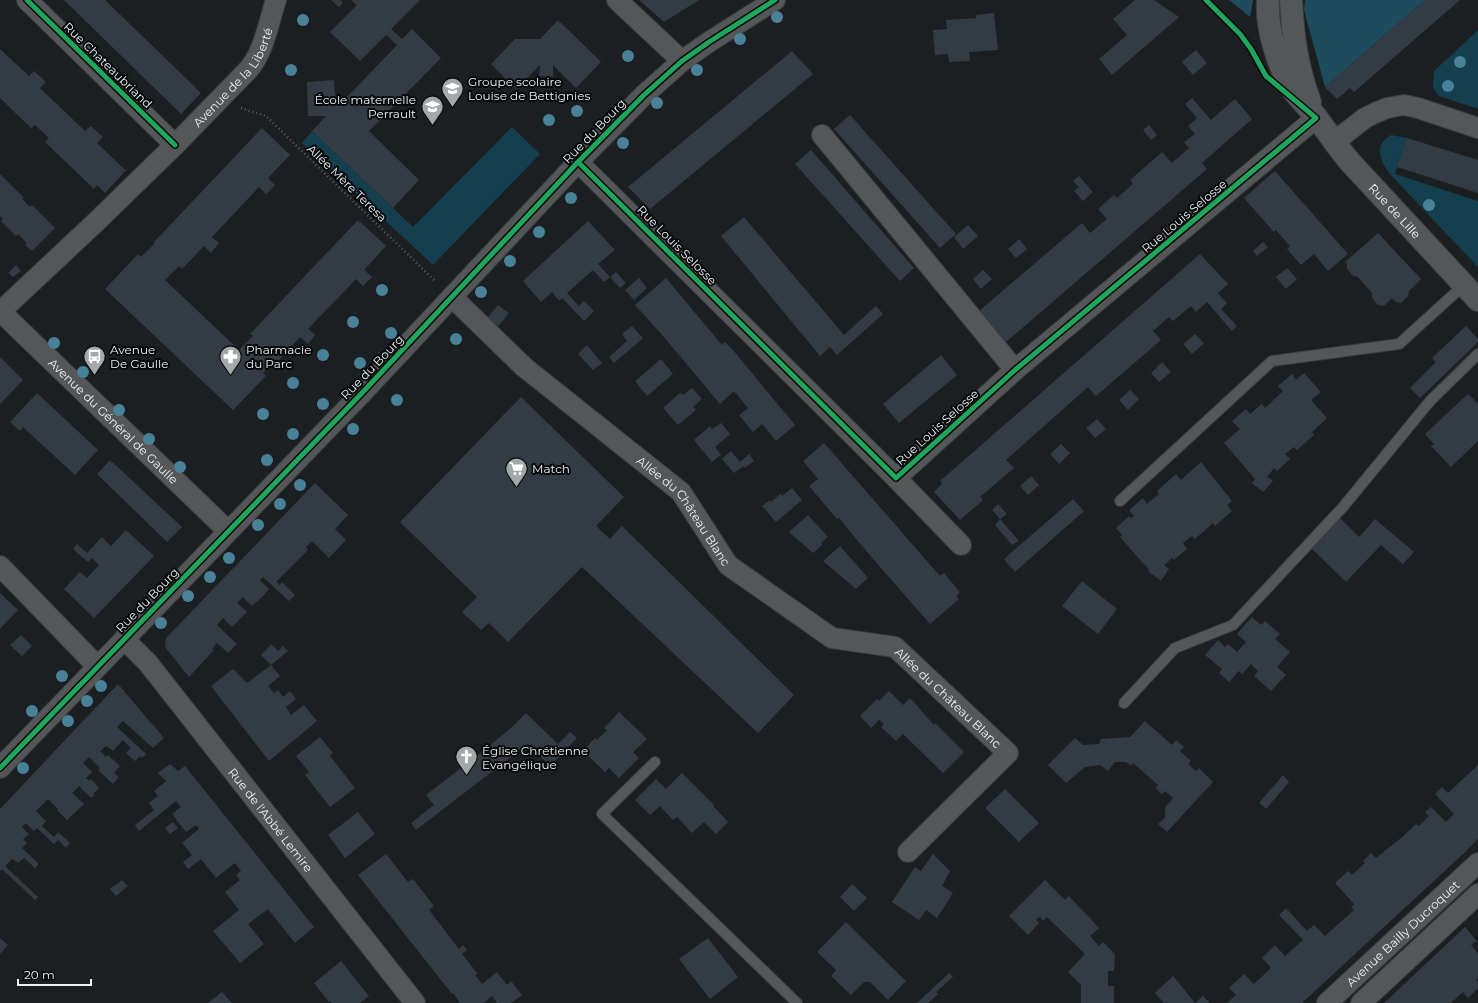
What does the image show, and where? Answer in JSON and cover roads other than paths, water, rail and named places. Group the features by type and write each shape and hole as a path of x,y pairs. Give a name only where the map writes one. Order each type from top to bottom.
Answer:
{"street":[{"name":"Rue Chateaubriand","path":"26,0 175,145"},
{"name":"Avenue de la Liberté","path":"175,145 256,60 265,39 276,0"},
{"path":"617,0 682,61"},
{"name":"Rue du Bourg","path":"0,768 452,297 578,162 644,94 682,61 775,0"},
{"name":"Rue de Lille","path":"1268,0 1270,26 1274,47 1285,78 1294,92 1350,162 1471,292"},
{"name":"Rue de Lille","path":"1291,0 1297,60 1316,118"},
{"path":"1334,142 1365,118 1387,108 1404,106 1418,108 1478,128"},
{"name":"Rue Louis Selosse","path":"896,478 1015,370 1316,118"},
{"path":"822,136 1015,370"},
{"path":"0,312 92,226 175,145"},
{"name":"Rue Louis Selosse","path":"578,162 962,545"},
{"name":"Allée du Château Blanc","path":"452,297 524,367 681,492 728,564 832,638 896,647 1008,754 908,852"},
{"name":"Avenue du Général de Gaulle","path":"0,312 228,531"},
{"path":"0,566 97,666"},
{"name":"Rue de l'Abbé Lemire","path":"124,639 148,664 415,1003"},
{"name":"Avenue Bailly Ducroquet","path":"1327,1003 1475,874"},
{"name":"Avenue Bailly Ducroquet","path":"1361,1003 1478,894"}],"lane":[{"path":"1120,501 1272,361 1399,344 1471,292"},
{"path":"1124,703 1175,648 1233,624 1343,507 1430,402 1478,354"},
{"path":"655,762 602,814 797,1003"}],"place":[{"name":"Groupe scolaire Louise de Bettignies","path":"452,108"},
{"name":"École maternelle Perrault","path":"432,126"},
{"name":"Avenue De Gaulle","path":"95,376"},
{"name":"Pharmacie du Parc","path":"230,376"},
{"name":"Match","path":"517,488"},
{"name":"Église Chrétienne Evangélique","path":"467,776"}]}
